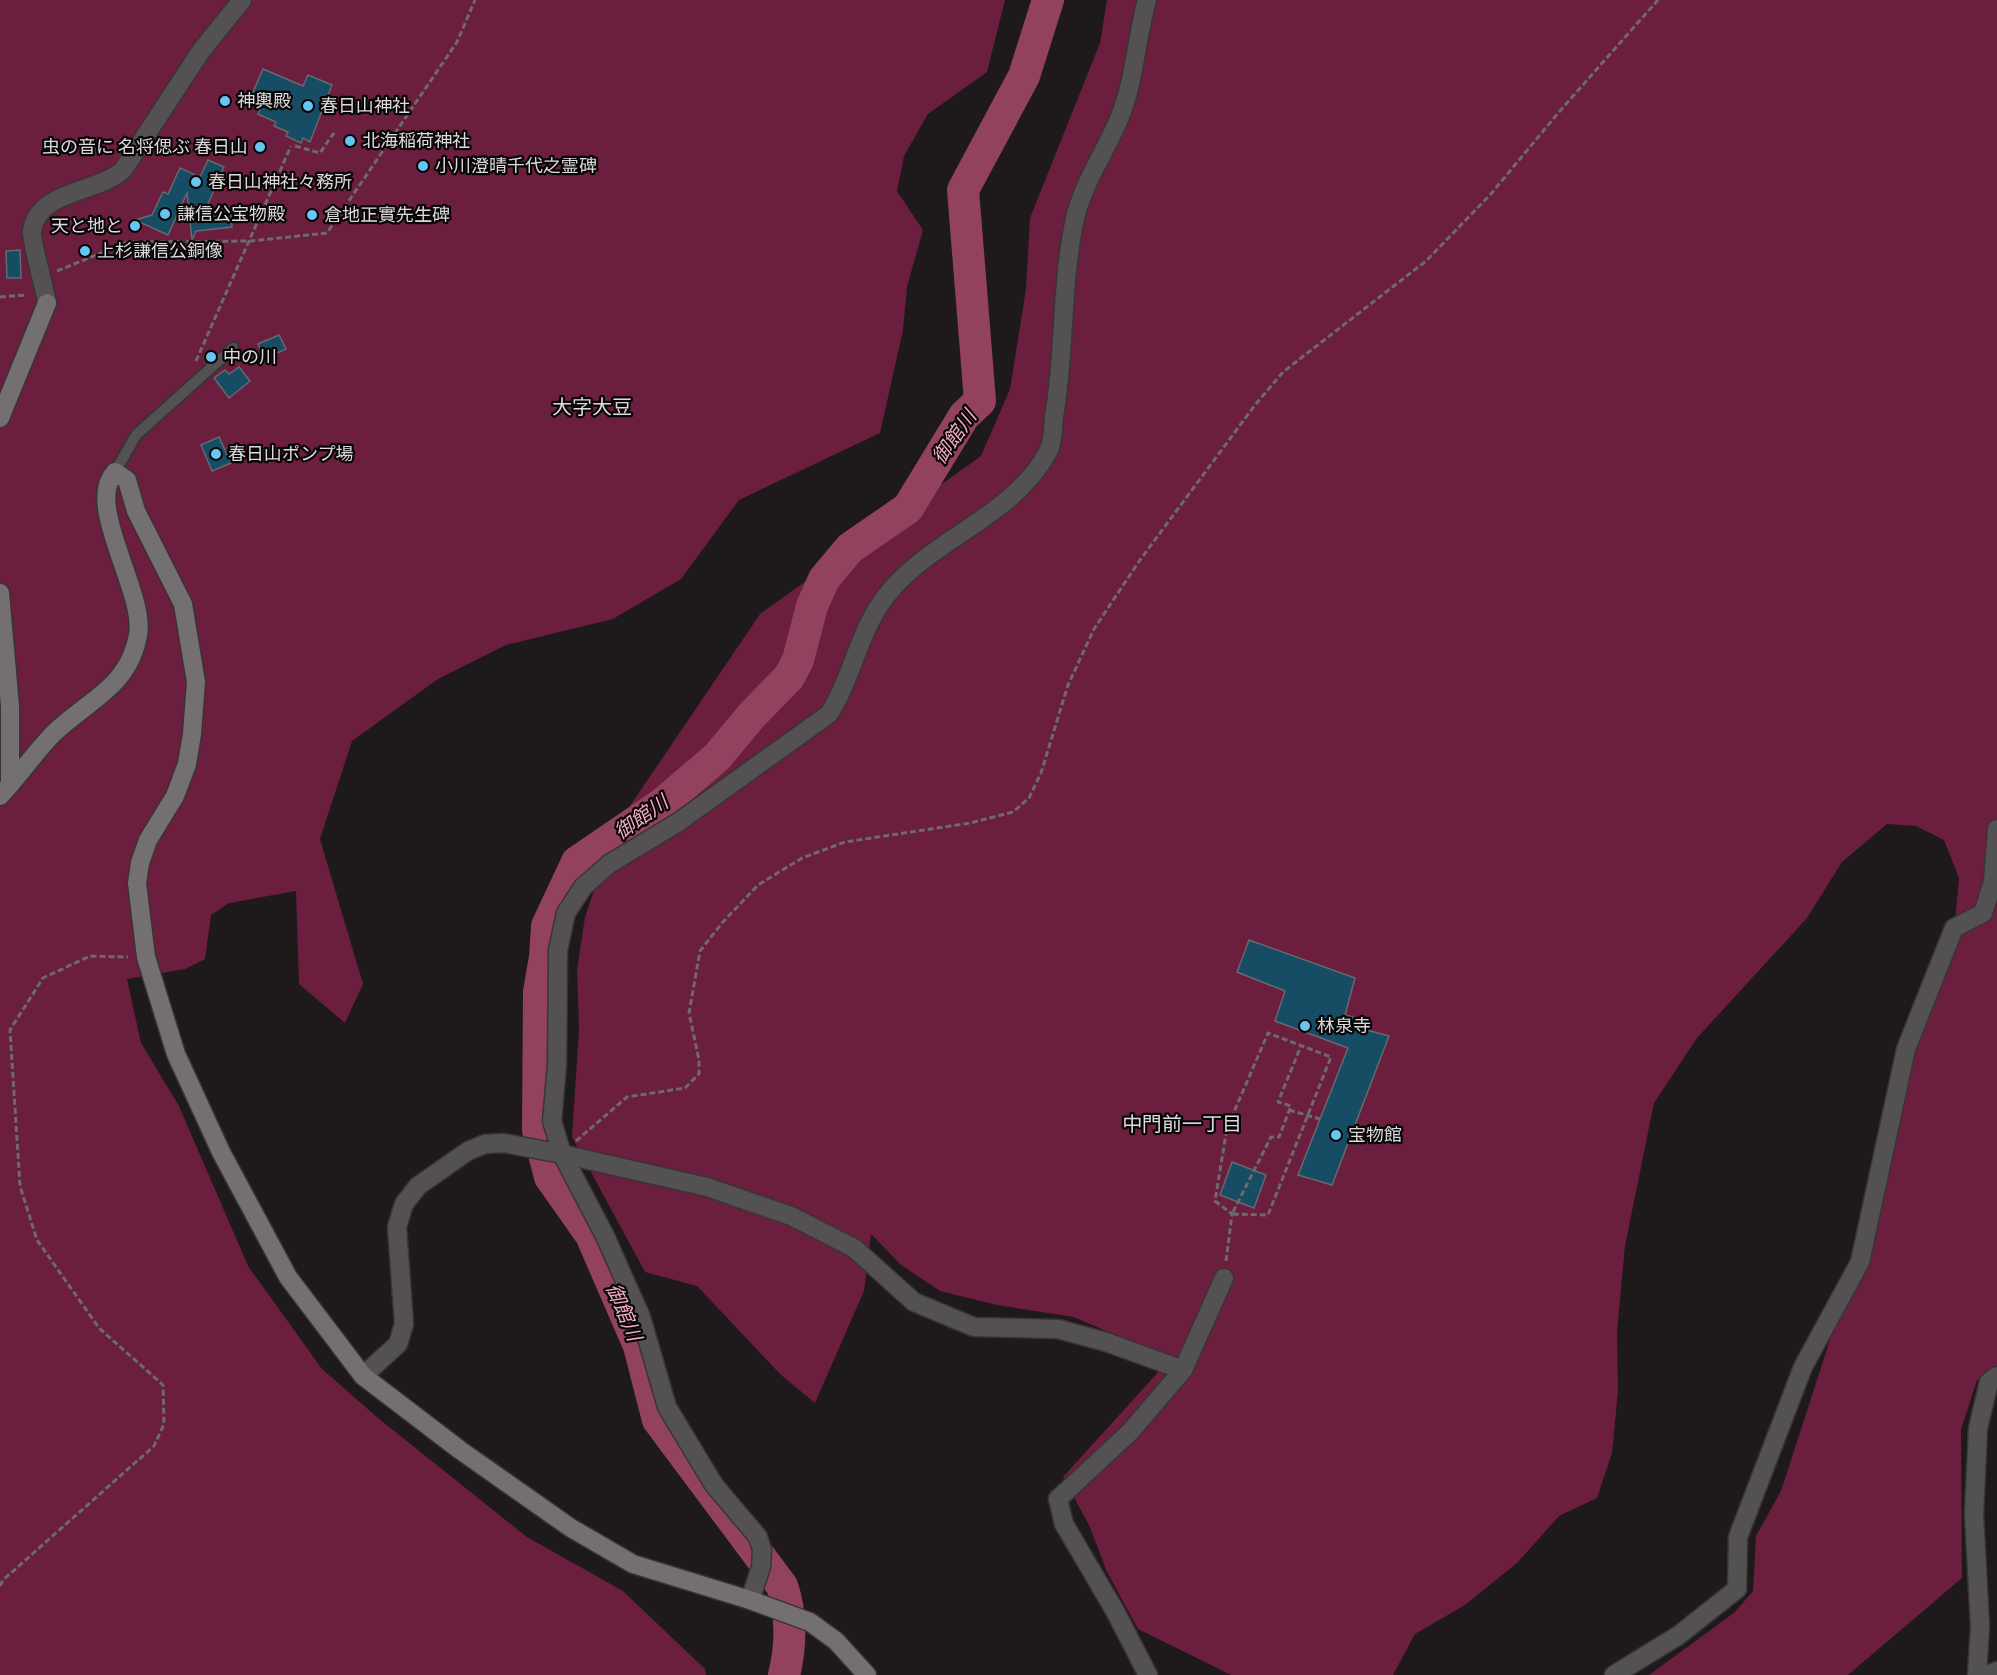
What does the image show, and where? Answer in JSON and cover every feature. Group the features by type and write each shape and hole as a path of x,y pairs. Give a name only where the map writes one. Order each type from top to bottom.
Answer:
{"main road":[{"path":"0,418 47,303"},
{"path":"5,790 54,733 115,684 131,656 139,633 138,613 108,513 105,490 109,479 115,472 127,480 136,511 183,604 196,682 187,764 175,796 148,840 140,863 137,883 146,957 176,1054 222,1152 288,1276 363,1376 460,1450 571,1528 633,1564 750,1600 810,1622 836,1641 867,1675"},
{"path":"0,593 10,706 5,790"}],"street":[{"path":"47,303 32,233 36,217 47,204 113,178 123,170 201,51 242,0"},
{"path":"750,1600 761,1567 762,1550 758,1538 714,1485 667,1407 641,1317 605,1236 562,1154 552,1121 557,1065 558,950 566,913 583,887 609,864 677,823 829,714 843,693 864,631 886,595 930,555 992,513 1027,480 1049,451 1061,375 1064,305 1074,221 1093,171 1119,119 1132,79 1147,0"},
{"path":"1614,1675 1679,1635 1737,1589 1738,1536 1803,1367 1860,1262 1906,1049 1954,928 1983,914 1993,882 1997,829"},
{"path":"363,1376 398,1344 404,1324 397,1227 404,1204 418,1186 468,1151 485,1144 524,1146 707,1187 791,1216 854,1248 915,1302 974,1327 1058,1329 1106,1342 1183,1370"},
{"path":"1148,1675 1115,1611 1064,1524 1058,1499 1130,1432 1183,1370 1224,1278"},
{"path":"1977,1675 1980,1626 1974,1514 1978,1428 1989,1382 1997,1376"},
{"path":"1987,1675 1997,1671"}],"lane":[{"path":"115,472 136,435 233,348"}],"path":[{"path":"43,276 128,242 251,242 327,233 457,42 475,0"},
{"path":"562,1154 627,1097 685,1088 699,1074 699,1060 690,1013 700,951 722,923 758,885 802,858 845,842 970,823 1013,812 1029,798 1041,773 1068,685 1094,629 1140,560 1255,405 1283,372 1434,253 1491,195 1559,112 1658,0"},
{"path":"194,366 293,146 320,153 333,134 338,135"},
{"path":"0,297 26,295"},
{"path":"0,1586 3,1580 154,1446 164,1424 163,1385 99,1328 37,1240 20,1186 10,1030 43,978 90,956 146,957"},
{"path":"1268,1033 1331,1057 1268,1215 1232,1215 1215,1201 1227,1128 1268,1033"},
{"path":"1224,1278 1232,1215 1271,1137 1279,1137 1291,1106 1278,1102 1301,1046"},
{"path":"1289,1110 1320,1119"}],"shaded area":[{"path":"0,0 1005,0 987,72 928,114 904,156 897,191 923,230 907,287 903,330 880,433 739,500 681,579 613,619 506,645 438,679 352,741 320,839 363,984 345,1023 299,984 296,891 229,903 211,915 205,959 185,969 127,979 141,1043 179,1106 248,1266 322,1369 378,1418 527,1537 623,1591 705,1669 706,1675 0,1675"},
{"path":"1107,0 1997,0 1997,1376 1977,1380 1961,1430 1962,1578 1848,1675 1649,1675 1735,1612 1753,1591 1756,1536 1781,1491 1882,1179 1914,1041 1952,955 1959,878 1944,840 1916,826 1887,824 1842,862 1807,918 1697,1038 1654,1103 1625,1246 1617,1332 1618,1391 1612,1453 1597,1498 1559,1516 1517,1563 1465,1605 1415,1634 1393,1675 1231,1675 1138,1629 1107,1572 1089,1525 1063,1477 1171,1358 1073,1317 997,1305 940,1291 901,1265 871,1234 864,1291 815,1403 781,1375 697,1286 645,1272 572,1137 579,1029 577,970 585,917 615,828 760,614 981,456 1010,389 1026,289 1030,218 1100,43"}],"building":[{"path":"263,69 303,86 308,75 332,85 310,142 303,138 301,143 286,136 288,132 274,126 276,122 258,114 262,105 250,99"},
{"path":"208,160 224,167 204,213 230,210 232,227 196,231 192,240 187,193 168,235 135,220 152,215 163,192 168,194 180,168 200,177"},
{"path":"20,250 21,278 7,278 6,251"},
{"path":"279,335 286,349 264,359 258,344"},
{"path":"239,367 250,381 229,398 214,378 225,370 229,374"},
{"name":"春日山ポンプ場","path":"219,437 231,463 212,471 201,445"},
{"path":"1249,940 1355,978 1345,1015 1367,1021 1363,1029 1389,1036 1332,1185 1298,1175 1348,1048 1275,1021 1285,991 1237,972"},
{"path":"1232,1162 1266,1175 1254,1208 1220,1195"}],"waterway":[{"name":"御館川","path":"784,1675 789,1630 788,1608 782,1586 658,1420 639,1346 591,1235 550,1177 538,1130 539,992 547,926 577,862 662,804 717,757 752,715 789,677 798,660 812,606 824,579 850,548 908,508 964,416 980,401 963,190 1024,76 1048,0"}],"place":[{"name":"神輿殿","path":"225,101"},
{"name":"春日山神社","path":"308,106"},
{"name":"北海稲荷神社","path":"350,141"},
{"name":"虫の音に 名将偲ぶ 春日山","path":"260,147"},
{"name":"小川澄晴千代之霊碑","path":"423,166"},
{"name":"春日山神社々務所","path":"196,182"},
{"name":"謙信公宝物殿","path":"165,214"},
{"name":"倉地正實先生碑","path":"312,215"},
{"name":"天と地と","path":"135,226"},
{"name":"上杉謙信公銅像","path":"85,251"},
{"name":"中の川","path":"211,357"},
{"name":"春日山ポンプ場","path":"216,454"},
{"name":"林泉寺","path":"1305,1026"},
{"name":"宝物館","path":"1336,1135"}],"district":[{"name":"大字大豆","path":"592,407"},
{"name":"中門前一丁目","path":"1182,1124"}]}
